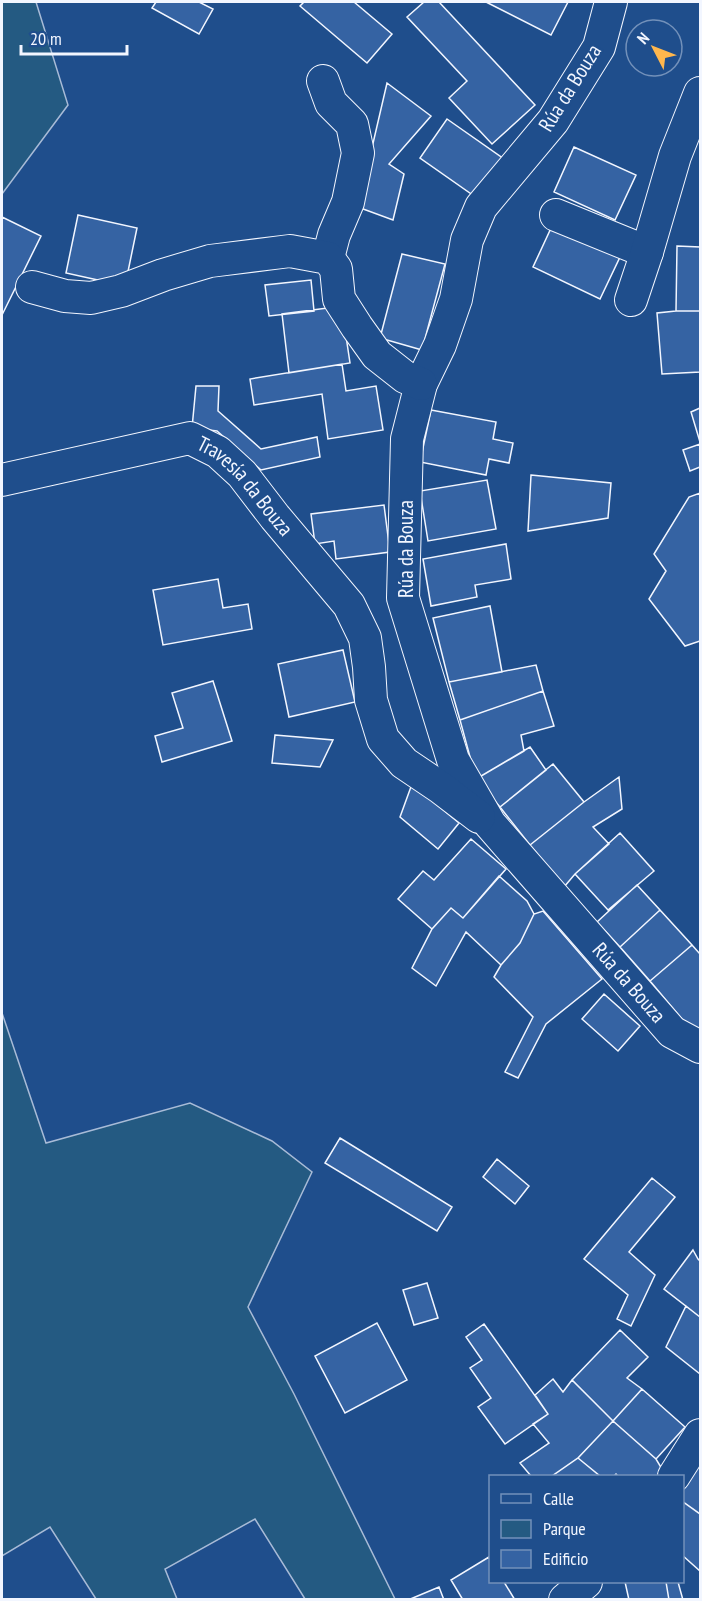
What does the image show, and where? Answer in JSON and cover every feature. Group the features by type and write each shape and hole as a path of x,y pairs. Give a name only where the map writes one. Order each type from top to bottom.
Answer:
{"street":[{"name":"Rúa da Bouza","path":"611,2 599,47 594,57 553,121 481,207 467,240 456,299 444,336 421,384 407,439 403,598 453,760 490,824 672,1032 700,1047"},
{"path":"323,81 331,103 352,124 358,153 348,202 334,235 328,258"},
{"path":"631,300 675,156 700,93"},
{"path":"556,215 647,252"},
{"path":"32,287 65,296 91,298 121,291 210,261 290,251 328,258 336,269 339,299 377,355 405,377 421,384"},
{"name":"Travesía da Bouza","path":"2,480 190,438 218,452 242,474 349,605 364,638 371,700 383,739 404,764 490,824"},
{"path":"364,638 374,621 403,598"},
{"path":"675,1475 700,1435"},
{"path":"565,1599 584,1583"}],"green space":[{"path":"2,2 36,2 68,105 2,194"},
{"path":"2,1013 46,1143 190,1103 272,1141 312,1172 248,1307 294,1394 395,1599 305,1599 255,1519 165,1569 177,1599 96,1599 50,1527 2,1556"}],"building":[{"path":"156,2 199,2 213,9 199,34 152,8"},
{"path":"304,2 354,2 392,34 367,63 300,6"},
{"path":"424,2 439,2 535,105 492,144 449,98 467,81 407,17"},
{"path":"486,2 568,2 551,35"},
{"path":"387,83 431,116 389,164 404,174 393,220 355,206 371,152"},
{"path":"447,119 504,159 477,198 420,158"},
{"path":"574,147 636,175 615,220 554,192"},
{"path":"78,215 137,228 125,286 66,273"},
{"path":"2,217 41,236 2,315"},
{"path":"552,226 620,257 600,299 533,267"},
{"path":"677,246 700,247 700,311 676,311"},
{"path":"402,254 445,264 422,350 380,338"},
{"path":"311,280 314,311 269,316 265,285"},
{"path":"335,307 344,323 350,363 289,373 282,314"},
{"path":"700,311 700,372 662,374 657,313"},
{"path":"342,364 346,391 376,386 383,430 328,439 322,394 254,405 250,379"},
{"path":"196,386 219,386 218,411 261,449 317,437 320,457 261,470 217,431 192,428"},
{"path":"700,408 700,442 691,412"},
{"path":"431,410 496,422 493,439 513,443 509,463 489,459 486,475 420,462"},
{"path":"700,444 700,467 690,471 683,450"},
{"path":"531,475 611,483 608,518 528,531"},
{"path":"487,480 496,529 428,541 420,491"},
{"path":"700,493 700,641 685,646 649,599 666,571 654,554 689,497"},
{"path":"384,505 390,552 336,559 334,541 315,544 311,514"},
{"path":"506,544 511,579 475,585 477,597 431,606 423,559"},
{"path":"218,579 223,608 248,604 252,629 163,645 153,590"},
{"path":"490,606 502,672 449,682 433,618"},
{"path":"343,650 355,702 289,717 278,664"},
{"path":"536,665 543,691 460,720 449,682"},
{"path":"213,681 232,741 162,762 155,736 183,728 172,693"},
{"path":"543,691 554,726 521,735 524,751 476,779 460,720"},
{"path":"275,735 333,740 320,767 272,763"},
{"path":"530,747 546,770 500,807 476,779"},
{"path":"553,764 584,802 530,845 500,807"},
{"path":"619,777 622,809 593,827 609,844 564,887 530,845"},
{"path":"412,784 459,823 438,849 400,817"},
{"path":"620,833 654,871 608,910 575,874"},
{"path":"471,839 506,869 463,918 451,908 432,929 398,899 423,871 434,880"},
{"path":"499,876 527,901 534,914 520,943 501,965 466,932 436,986 412,968 432,929 451,908 463,918"},
{"path":"637,885 660,910 620,947 597,922"},
{"path":"660,910 692,945 650,981 620,947"},
{"path":"543,911 602,979 546,1024 518,1078 505,1072 533,1017 494,977 520,943 534,914"},
{"path":"692,945 700,954 700,1033 692,1031 650,981"},
{"path":"604,994 640,1026 618,1051 582,1019"},
{"path":"340,1138 452,1207 437,1231 325,1163"},
{"path":"497,1159 529,1186 515,1204 483,1177"},
{"path":"652,1178 675,1197 629,1252 655,1275 631,1326 617,1319 628,1295 584,1259"},
{"path":"693,1250 700,1261 700,1317 664,1289"},
{"path":"427,1283 438,1318 414,1325 403,1290"},
{"path":"686,1306 700,1317 700,1374 666,1347"},
{"path":"377,1323 407,1380 345,1413 315,1356"},
{"path":"484,1324 548,1414 505,1444 478,1407 491,1398 470,1368 482,1360 466,1337"},
{"path":"620,1330 648,1357 627,1378 642,1389 613,1421 572,1380"},
{"path":"553,1379 563,1392 572,1380 613,1421 578,1458 553,1475 530,1475 520,1463 549,1443 533,1424 548,1414 535,1395"},
{"path":"642,1389 685,1427 656,1459 613,1421"},
{"path":"613,1421 656,1459 665,1474 599,1475 578,1458"},
{"path":"578,1458 599,1475 553,1475"},
{"path":"700,1460 700,1514 684,1502 684,1482"},
{"path":"684,1502 700,1514 700,1571 684,1557"},
{"path":"489,1557 489,1583 505,1583 515,1600 463,1600 451,1580"},
{"path":"625,1583 666,1583 669,1600 629,1600"},
{"path":"666,1583 678,1583 683,1600 669,1600"},
{"path":"439,1587 444,1600 408,1600"}]}
